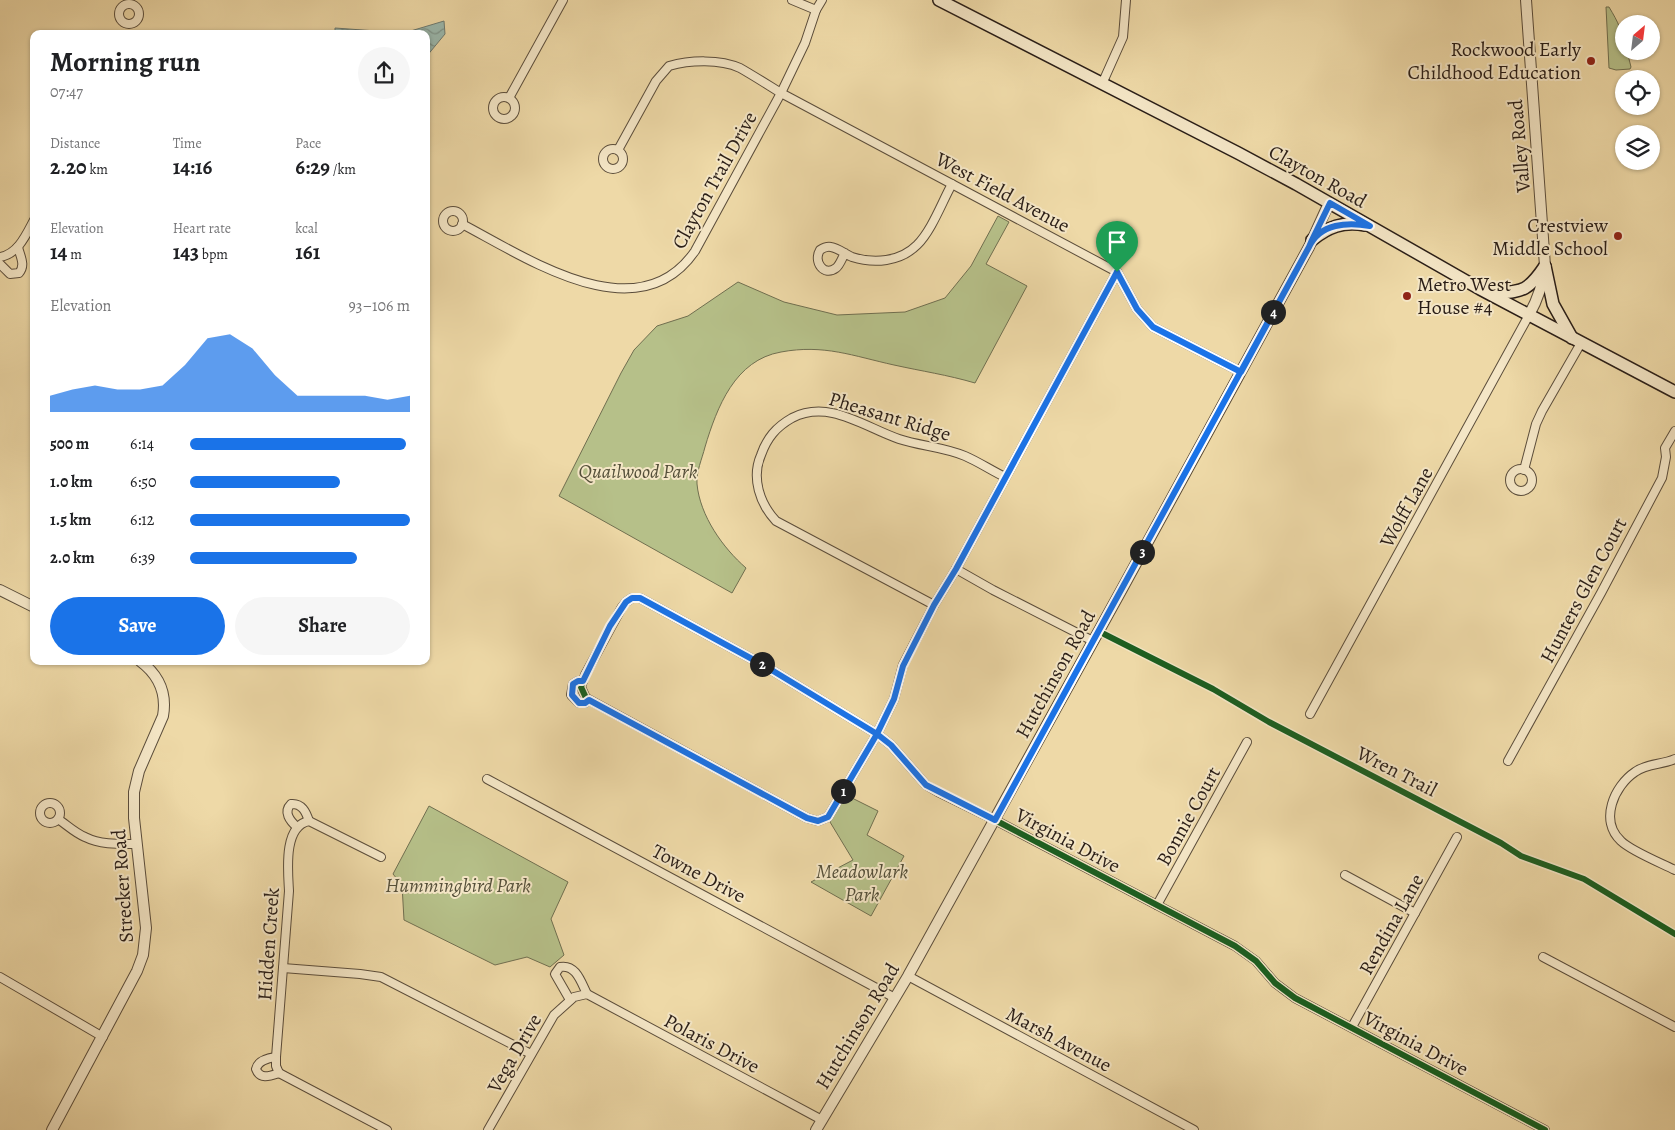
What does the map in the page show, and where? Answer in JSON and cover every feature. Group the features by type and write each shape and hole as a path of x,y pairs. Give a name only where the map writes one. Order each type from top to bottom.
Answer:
{"main road":[{"name":"Clayton Road","path":"939,0 1222,144 1490,294 1675,392"},
{"path":"1312,240 1331,227 1344,223 1370,226"},
{"path":"1490,294 1524,289 1536,279 1545,266"},
{"path":"1545,266 1553,304 1577,340"}],"street":[{"path":"509,98 563,0"},
{"path":"792,0 816,10"},
{"name":"Clayton Trail Drive","path":"462,224 559,274 608,288 630,290 659,282 678,272 695,251 781,93 805,44 816,10 822,0"},
{"path":"1102,84 1123,37 1126,0"},
{"name":"Valley Road","path":"1526,0 1545,266 1543,286 1537,302 1529,315"},
{"name":"West Field Avenue","path":"618,150 656,81 669,66 696,62 728,64 739,68 781,93 1117,272"},
{"path":"845,253 838,267 834,269 822,268 818,262 818,254 823,248 831,247 872,261 896,258 910,252 927,233 952,184"},
{"name":"Hutchinson Road","path":"816,1130 908,976 995,820 1241,372 1330,203"},
{"path":"0,257 18,247 30,227"},
{"path":"0,264 10,274 19,273 22,270 22,264 18,247"},
{"path":"1117,272 1137,309 1153,327 1241,372"},
{"path":"877,734 894,699 903,666 934,605 956,569 1117,272"},
{"name":"Wolff Lane","path":"1310,714 1529,315"},
{"path":"1524,470 1536,424 1577,340"},
{"name":"Pheasant Ridge","path":"934,605 776,521 764,505 758,486 758,461 764,446 772,433 782,424 806,412 820,410 834,412 901,440 965,456 1006,477"},
{"name":"Hunters Glen Court","path":"1508,761 1662,478 1666,458 1665,448 1675,431"},
{"path":"956,569 1093,641"},
{"path":"0,590 30,605"},
{"name":"Virginia Drive","path":"877,734 828,817 813,821 589,700 585,703 579,703 572,695 573,684 583,681 610,626 626,602 632,598 640,598 765,666 877,734 891,745 926,785 1235,946 1256,961 1295,998 1545,1130"},
{"name":"Strecker Road","path":"52,1130 137,971 146,942 134,792 139,771 163,716 165,706 161,685 155,675 144,665"},
{"path":"583,681 581,687 586,698 589,700"},
{"name":"Bonnie Court","path":"1158,905 1247,742"},
{"path":"1675,760 1646,766 1628,778 1613,798 1610,817 1620,840 1675,870"},
{"name":"Towne Drive","path":"487,778 895,998"},
{"path":"58,819 84,837 95,841 108,844 137,844"},
{"name":"Hidden Creek","path":"279,1073 276,1066 276,1057 291,841 303,823 381,856"},
{"name":"Rendina Lane","path":"1352,1027 1457,837"},
{"path":"1345,875 1415,913"},
{"path":"1543,957 1675,1027"},
{"path":"568,966 574,971 587,994 572,999 555,974 560,967 568,966"},
{"path":"283,968 360,974 382,978 530,1054"},
{"name":"Marsh Avenue","path":"908,976 1194,1130"},
{"path":"0,977 103,1037"},
{"name":"Polaris Drive","path":"587,994 822,1120"},
{"name":"Vega Drive","path":"488,1130 554,1015 572,999"},
{"path":"276,1057 268,1058 257,1065 256,1069 259,1075 270,1076 279,1073 387,1130"}],"green space":[{"path":"1606,7 1609,7 1615,18 1615,60 1629,60 1631,67 1630,69 1616,70 1609,68"},
{"name":"Quailwood Park","path":"998,216 1009,222 986,264 1027,286 975,383 838,352 811,349 781,352 765,357 751,365 730,388 715,416 700,466 697,484 703,508 714,530 729,551 746,568 732,593 559,496 634,350 657,326 688,316 738,282 784,302 837,315 905,312 945,298 971,266"},
{"name":"Meadowlark Park","path":"846,795 878,811 867,835 904,856 871,916 811,882 853,860 830,822"},
{"name":"Hummingbird Park","path":"429,806 568,882 551,919 564,955 550,967 527,957 495,965 404,920 402,885 393,874"}],"water":[{"path":"444,21 445,34 430,52 430,30 414,30"},
{"path":"335,28 363,30 335,30"}],"cycle path":[{"path":"1117,272 956,569 934,605 903,665 894,699 877,734 828,817 818,821 807,818 586,698 581,687 585,675 622,607 632,598 640,598 765,666 877,734 891,745 926,785 1235,946 1256,961 1275,983 1295,998 1545,1130"},
{"name":"Wren Trail","path":"1104,634 1213,689 1269,722 1501,843 1521,856 1584,879 1675,934"}],"place":[{"name":"Rockwood Early Childhood Education","path":"1591,61"},
{"name":"Crestview Middle School","path":"1618,236"},
{"name":"Metro West House #4","path":"1407,296"}],"route":[{"path":"1117,272 956,569 934,605 903,666 894,699 877,734 828,817 813,821 589,700 585,703 579,703 575,699 571,689 573,684 583,681 610,626 626,602 632,598 640,598 765,666 877,734 891,745 926,785 995,820 1241,372 1312,240 1331,227 1344,223 1370,226 1330,203 1312,240 1309,247 1241,372 1153,327 1137,309 1117,272"}]}
